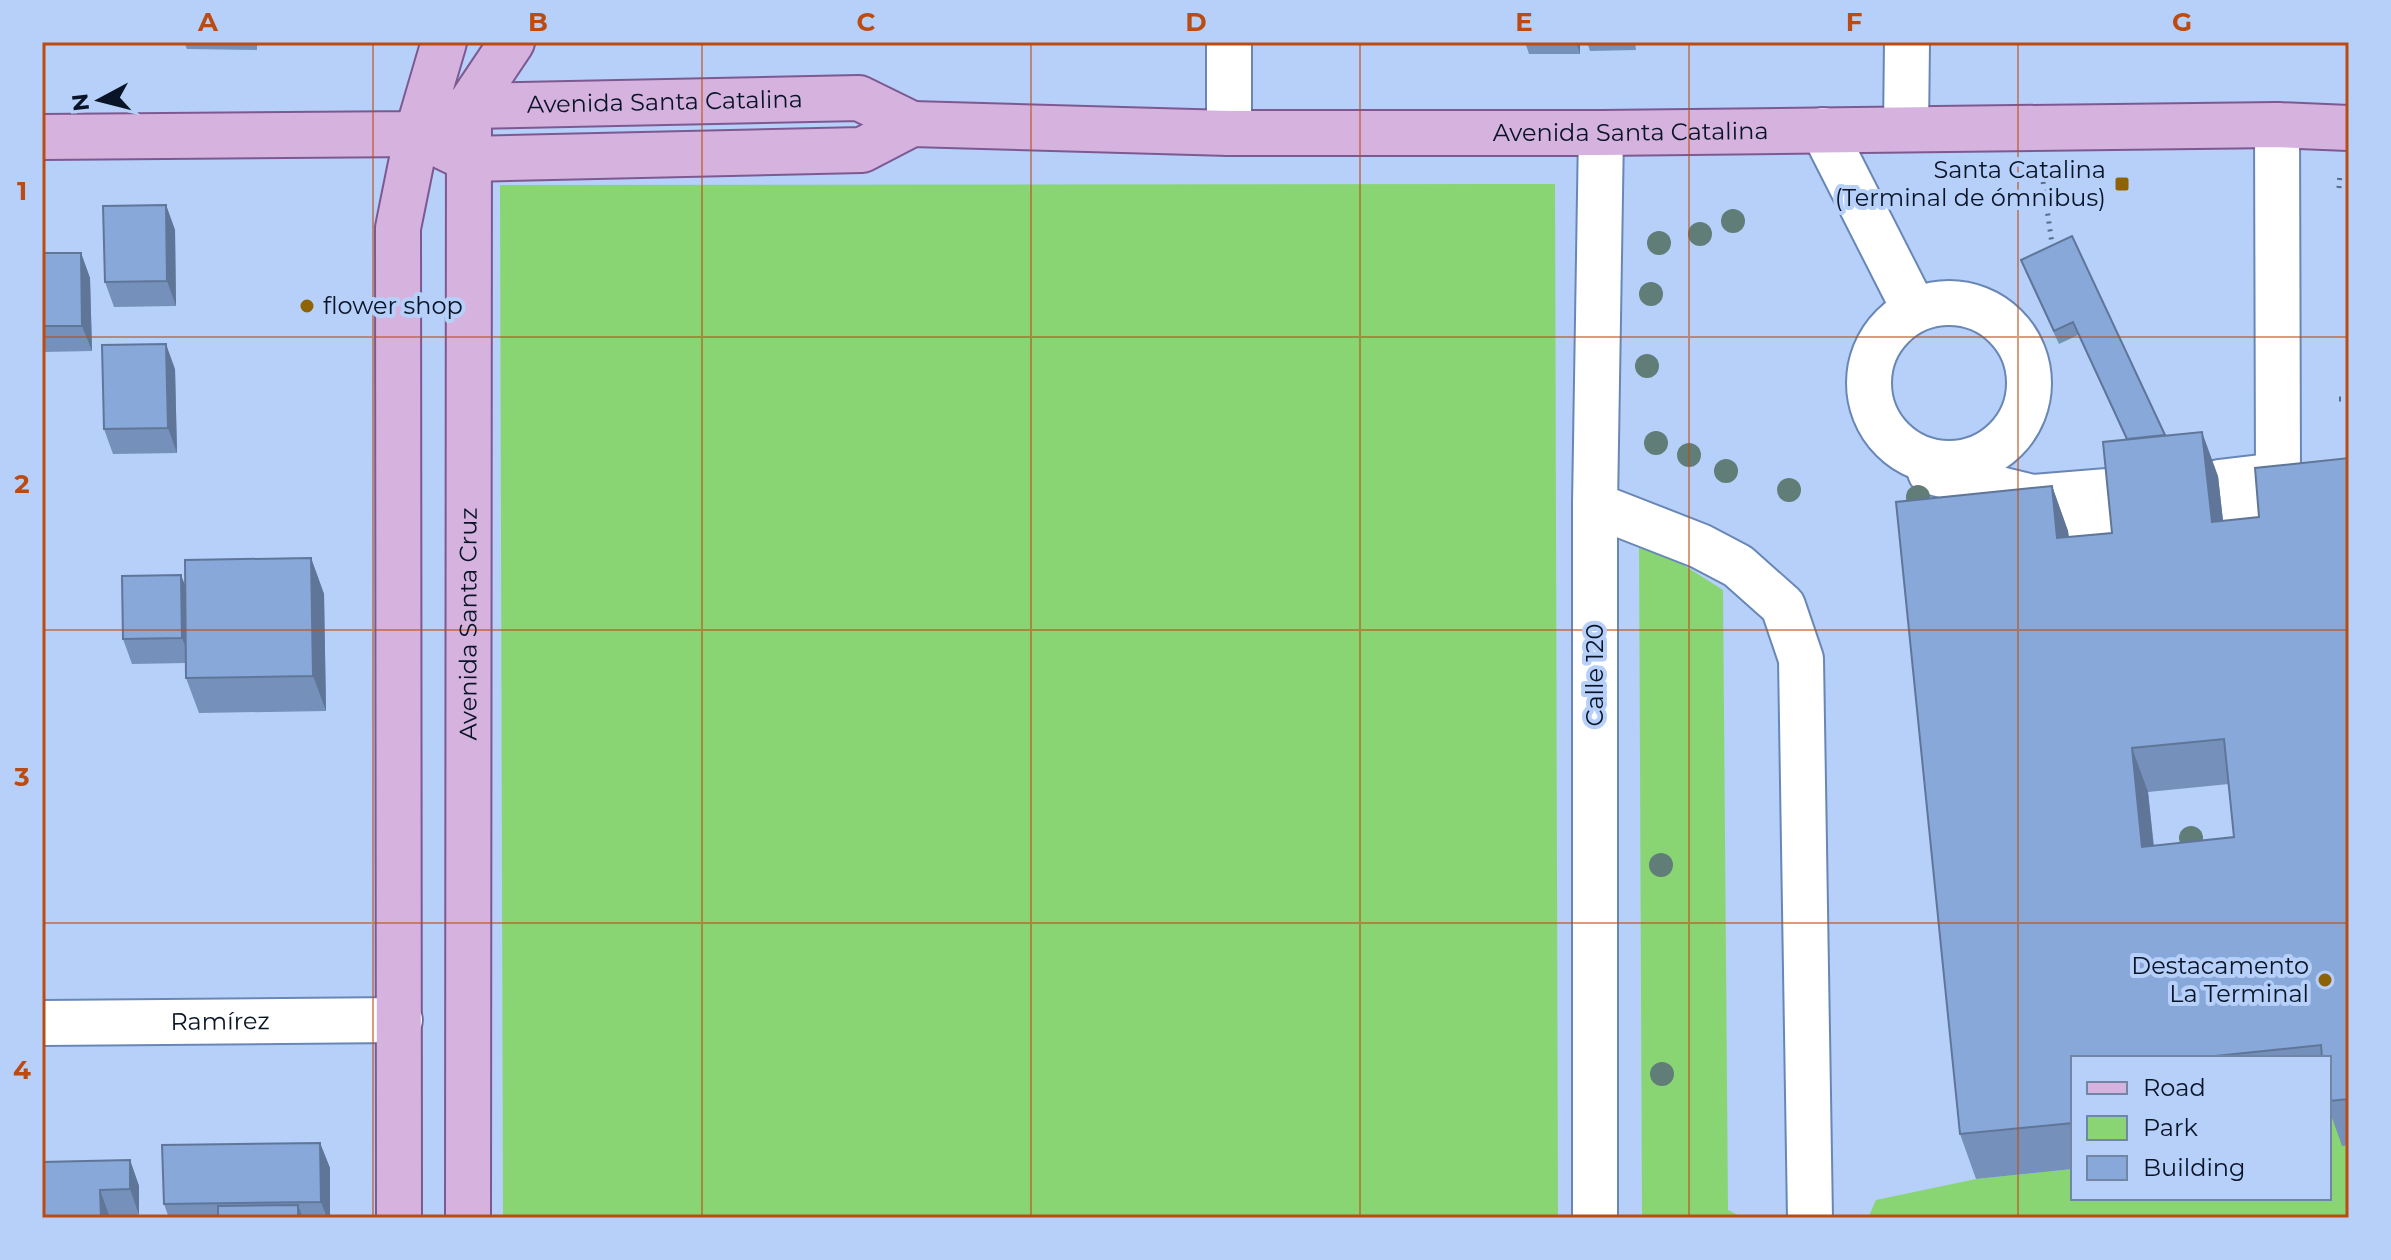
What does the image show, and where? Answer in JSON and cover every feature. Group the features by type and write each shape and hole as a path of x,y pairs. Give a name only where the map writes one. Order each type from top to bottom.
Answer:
{"main road":[{"path":"399,1218 398,228 417,134 444,42"},
{"path":"469,106 512,42"},
{"name":"Avenida Santa Catalina","path":"417,134 469,106 859,98 912,124 1229,133 1601,133 2277,125 2349,128"},
{"name":"Avenida Santa Cruz","path":"468,1218 469,106"},
{"name":"Avenida Santa Catalina","path":"42,137 417,134 468,159 862,150 912,124"}],"street":[{"path":"1229,42 1229,133"},
{"path":"1906,129 1907,42"},
{"path":"2224,530 2278,475 2277,125"},
{"path":"1823,130 1914,309"},
{"name":"Calle 120","path":"1595,1218 1595,505 1601,133"},
{"path":"1908,452 1933,462 1961,463 1987,455 2009,438 2024,414 2030,387 2026,359 2014,334 1994,315 1969,304 1941,302 1914,309 1894,324 1879,343 1870,366 1869,391 1875,415 1889,435 1908,452 1933,474 2032,497 2124,540"},
{"path":"2219,482 2278,475"},
{"path":"2032,497 2120,490"},
{"path":"1595,505 1700,546 1738,566 1783,606 1801,659 1810,1218"},
{"name":"Ramírez","path":"42,1023 400,1020"}],"path":[{"path":"2037,129 2051,246 2058,261"},
{"path":"2339,399 2349,399"}],"green space":[{"path":"1555,184 1558,1218 503,1218 500,185"},
{"path":"1639,537 1723,590 1728,1210 1744,1218 1642,1218"},
{"path":"2331,1096 2349,1145 2349,1218 1868,1218 1876,1200 1976,1179 2071,1169 2071,1200 2331,1200"}],"building":[{"path":"166,205 167,281 105,282 103,206"},
{"path":"2072,236 2165,435 2127,439 2073,322 2054,331 2021,260"},
{"path":"42,253 81,253 82,326 42,326"},
{"path":"166,344 168,428 104,429 102,345"},
{"path":"2202,432 2212,522 2259,517 2255,468 2349,458 2349,1099 2331,1101 2331,1056 2322,1056 2321,1045 2215,1056 2071,1056 2071,1123 1960,1134 1896,502 2052,486 2057,538 2112,533 2103,442","holes":["2224,739 2234,837 2142,847 2132,748"]},
{"path":"311,558 313,676 186,678 185,560"},
{"path":"181,575 182,638 123,639 122,576"},
{"path":"320,1143 321,1202 164,1204 162,1145"},
{"path":"130,1160 130,1189 100,1190 101,1218 42,1218 42,1162"},
{"path":"298,1205 298,1218 218,1218 218,1206"}],"place":[{"name":"Santa Catalina (Terminal de ómnibus)","path":"2122,184"},
{"name":"flower shop","path":"307,306"},
{"name":"Destacamento La Terminal","path":"2325,980"}]}
